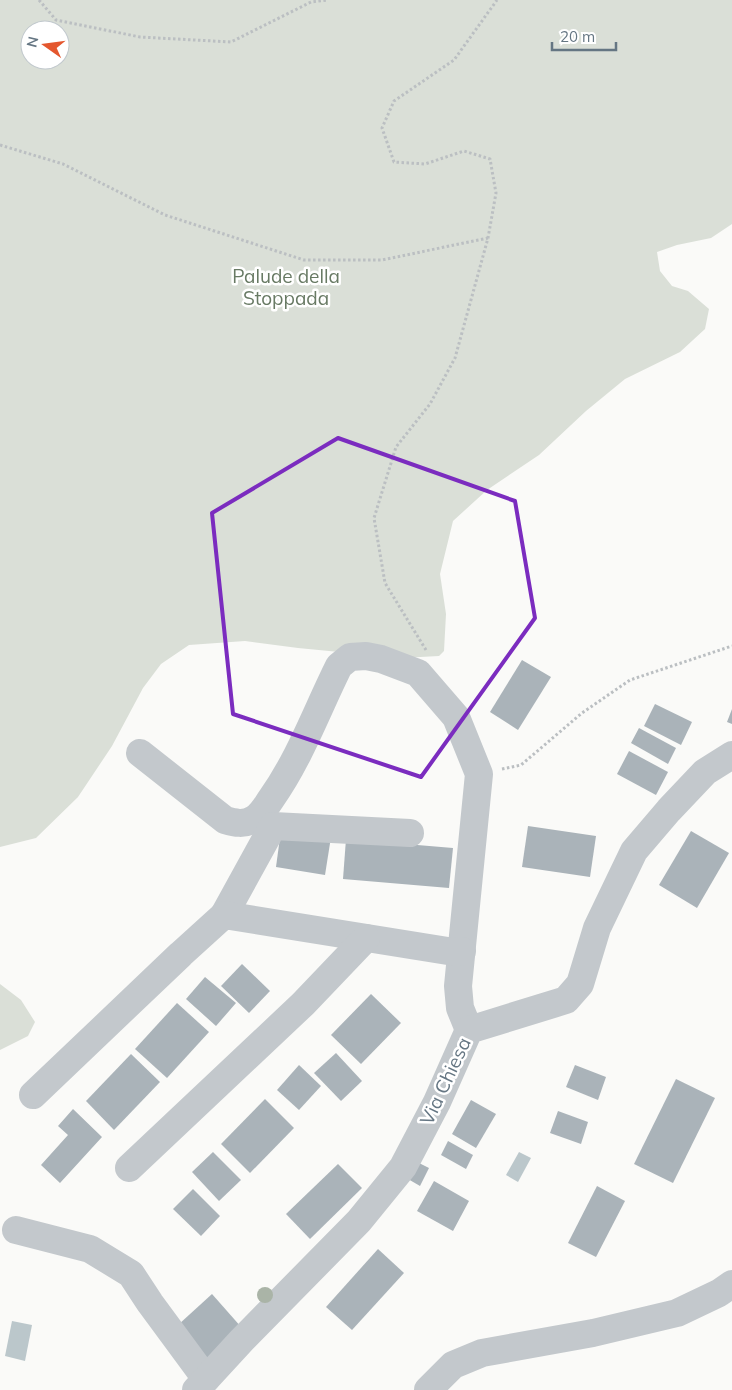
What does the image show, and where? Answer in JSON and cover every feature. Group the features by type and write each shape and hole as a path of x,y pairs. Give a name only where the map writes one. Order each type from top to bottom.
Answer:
{"street":[{"path":"140,753 225,820 235,823 246,823 260,814 286,778 340,666 350,657 366,656 381,659 418,672 456,717 479,774 458,986 460,1008 469,1030"},
{"name":"Via Chiesa","path":"201,1385 242,1340 359,1221 403,1167 437,1102 469,1030 566,1000 580,984 597,928 634,851 705,772 732,755"},
{"path":"32,1094 224,915 273,826 410,834"},
{"path":"224,915 462,952"},
{"path":"129,1168 302,1004 366,938"},
{"path":"16,1230 90,1249 131,1274 201,1385"},
{"path":"428,1390 453,1365 482,1353 593,1333 677,1313 719,1294 729,1287"}],"path":[{"path":"39,0 56,20 140,38 232,42 312,2 327,0"},
{"path":"431,657 385,583 374,518 396,447 430,404 455,358 488,238 496,193 490,159 464,150 425,164 394,162 382,128 394,101 454,60 496,0"},
{"path":"0,145 63,164 165,215 304,260 382,260 488,238"},
{"path":"479,774 521,765 582,713 630,680 732,646"}],"highlighted area":[{"path":"338,438 515,501 535,618 421,777 233,714 212,513"}],"green space":[{"name":"Palude della Stoppada","path":"0,0 732,0 732,224 711,238 677,245 657,252 660,271 672,286 688,291 709,309 705,329 680,352 625,379 586,411 539,455 487,490 453,521 440,574 446,614 444,651 439,656 401,658 245,641 189,645 161,664 143,688 112,746 78,797 36,838 0,847"},
{"path":"0,984 21,1000 35,1022 28,1036 0,1050"}],"shaded area":[{"path":"519,1152 531,1158 518,1182 506,1175"},
{"path":"12,1321 32,1325 25,1361 5,1356"}],"building":[{"path":"522,660 551,677 518,730 490,712"},
{"path":"655,704 692,722 681,745 644,726"},
{"path":"732,709 732,724 727,722"},
{"path":"639,728 676,748 668,764 631,743"},
{"path":"629,751 668,772 656,795 617,774"},
{"path":"528,826 596,836 590,877 522,867"},
{"path":"281,830 331,837 325,875 276,867"},
{"path":"691,831 729,853 697,908 659,885"},
{"path":"346,839 453,848 449,888 343,879"},
{"path":"242,964 270,991 249,1013 221,986"},
{"path":"205,977 236,1003 216,1026 186,999"},
{"path":"371,994 401,1023 361,1064 331,1035"},
{"path":"177,1003 209,1032 167,1078 135,1049"},
{"path":"336,1053 362,1081 341,1101 314,1073"},
{"path":"131,1054 160,1082 114,1130 86,1101"},
{"path":"299,1065 321,1086 299,1110 277,1090"},
{"path":"575,1065 606,1077 598,1100 566,1087"},
{"path":"676,1079 715,1098 673,1183 634,1164"},
{"path":"265,1099 294,1128 250,1173 221,1144"},
{"path":"471,1100 496,1114 476,1148 452,1134"},
{"path":"73,1109 102,1137 60,1183 41,1165 68,1135 58,1126"},
{"path":"558,1111 588,1122 581,1144 550,1133"},
{"path":"448,1141 473,1155 466,1169 441,1155"},
{"path":"213,1152 241,1180 219,1201 192,1172"},
{"path":"417,1162 429,1168 420,1186 408,1179"},
{"path":"338,1164 362,1188 310,1239 286,1214"},
{"path":"434,1181 469,1201 453,1231 417,1211"},
{"path":"597,1186 625,1201 596,1257 568,1243"},
{"path":"193,1189 220,1216 201,1236 173,1209"},
{"path":"378,1249 404,1273 352,1330 326,1307"},
{"path":"212,1294 242,1328 208,1359 178,1325"}]}
